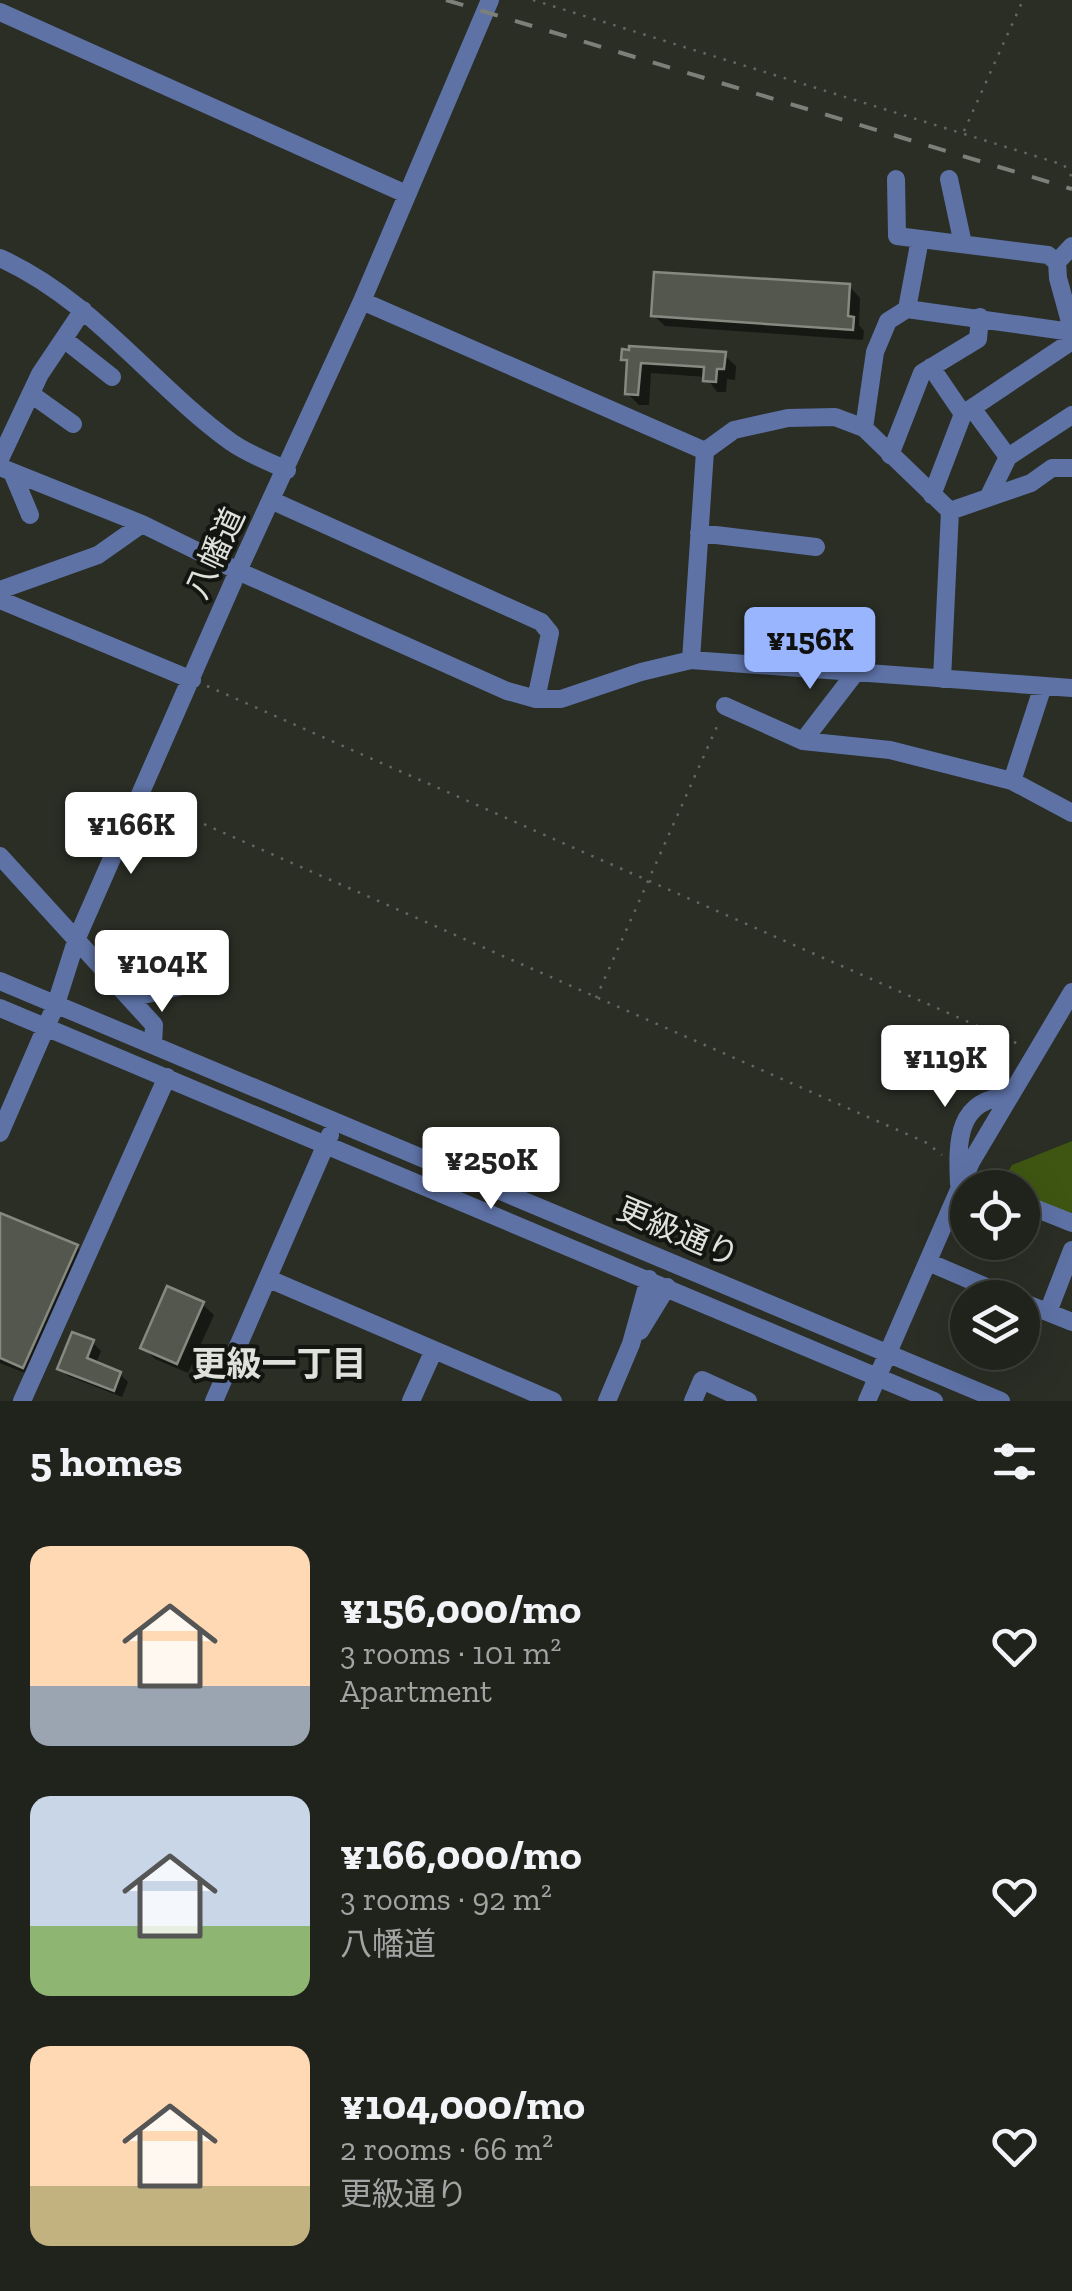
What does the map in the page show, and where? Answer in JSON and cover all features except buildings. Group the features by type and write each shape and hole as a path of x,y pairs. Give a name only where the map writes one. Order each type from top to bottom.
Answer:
{"street":[{"name":"八幡道","path":"0,1134 56,1004 78,938 238,571 362,301 490,0"},
{"path":"0,12 406,194"},
{"path":"896,179 897,236 1048,255 1057,262"},
{"path":"948,179 963,244"},
{"path":"908,309 920,239"},
{"path":"864,428 874,352 888,321 908,309 1072,330 1057,262 1072,246"},
{"path":"0,258 24,269 84,310 233,444 287,470"},
{"path":"362,301 705,451"},
{"path":"30,515 4,466 40,374 84,310"},
{"path":"890,455 922,373 978,339 980,317"},
{"path":"66,340 112,377"},
{"path":"932,495 968,411 1072,341"},
{"path":"932,367 1008,457"},
{"path":"31,394 73,424"},
{"path":"988,498 1008,457 1072,415"},
{"path":"705,451 734,430 788,418 835,418 864,428 950,511"},
{"path":"691,660 705,451"},
{"path":"4,466 142,524 507,691 536,699 561,699 640,672 691,660 1072,688"},
{"path":"950,511 1030,484 1052,468 1071,472"},
{"path":"272,501 541,622 550,633 536,699"},
{"path":"942,678 950,511"},
{"path":"142,524 98,555 0,593 5,602 192,680"},
{"path":"700,533 816,547"},
{"path":"803,741 856,672"},
{"path":"1012,781 1043,686"},
{"path":"726,706 803,741 890,750 1012,781 1072,813"},
{"path":"0,856 154,1026 153,1045"},
{"name":"更級通り","path":"0,981 1000,1401"},
{"path":"130,998 182,986"},
{"path":"968,1170 1072,992"},
{"name":"更級通り","path":"0,1008 934,1401"},
{"path":"22,1401 167,1076"},
{"path":"960,1170 959,1143 969,1114 987,1098 1010,1096"},
{"path":"214,1401 336,1121"},
{"path":"959,1143 981,1145"},
{"path":"867,1401 950,1210"},
{"path":"1040,1211 1072,1223"},
{"path":"1048,1312 1072,1250"},
{"path":"928,1262 970,1280"},
{"path":"270,1279 553,1401"},
{"path":"607,1401 631,1344 649,1280"},
{"path":"631,1344 667,1287"},
{"path":"1040,1309 1072,1322"},
{"path":"411,1401 434,1350"},
{"path":"693,1401 702,1380 748,1401"}],"path":[{"path":"533,0 1064,165 1072,177"},
{"path":"963,133 1023,0"},
{"path":"192,680 1036,1052"},
{"path":"596,998 726,706"},
{"path":"141,796 932,1147"}],"green space":[{"path":"1072,1141 1072,1222 1040,1206 1040,1170 1009,1170 1012,1165"}],"railway":[{"path":"446,0 1072,189"}],"district":[{"name":"更級一丁目","path":"279,1364"}]}
